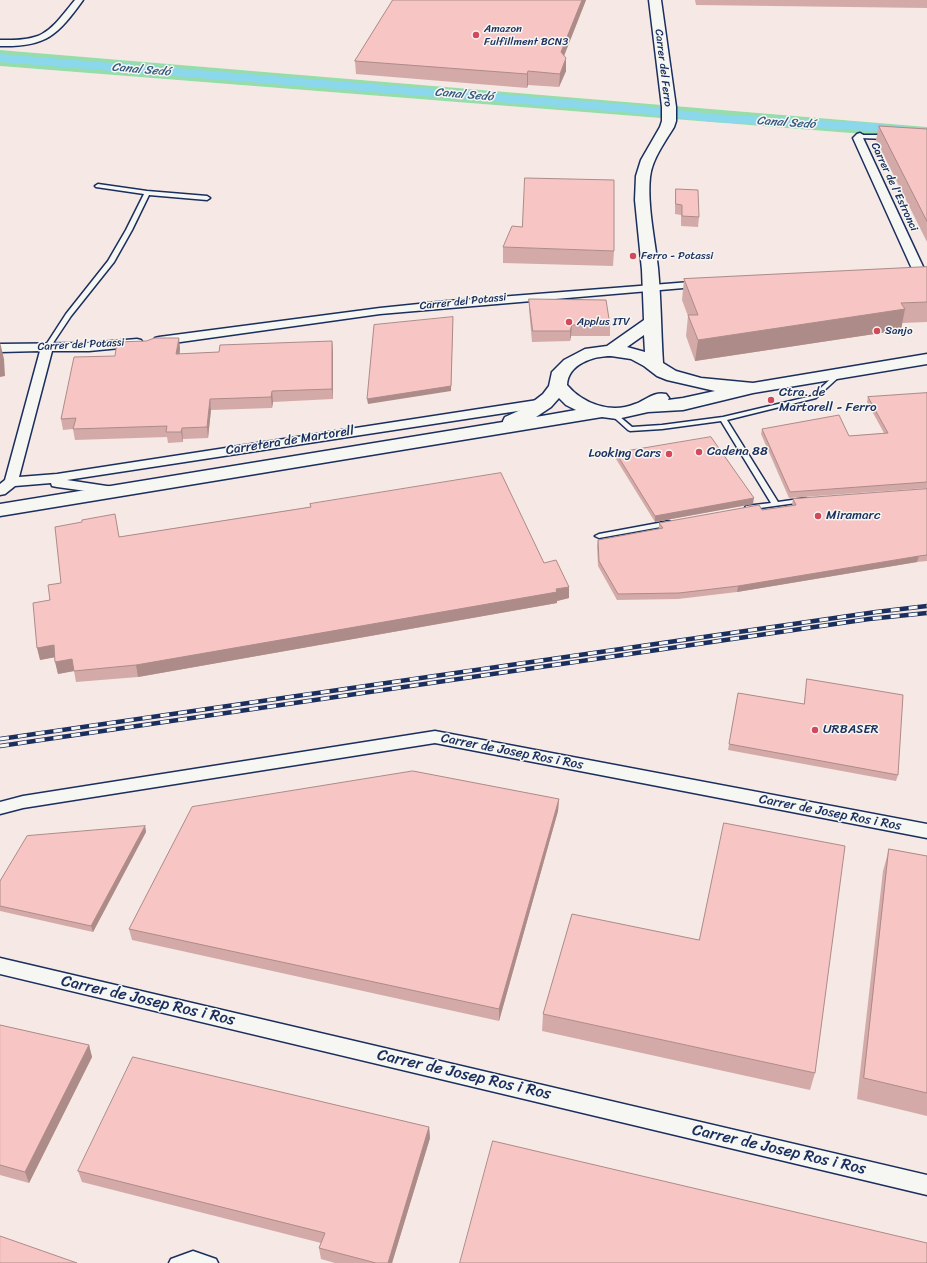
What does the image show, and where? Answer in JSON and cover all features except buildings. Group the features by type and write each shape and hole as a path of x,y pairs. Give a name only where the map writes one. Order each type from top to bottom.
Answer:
{"main road":[{"name":"Carrer del Ferro","path":"655,0 669,114 667,127 648,160 643,176 643,200 650,270 649,287 658,368"},
{"path":"611,351 653,321"},
{"name":"Carretera de Martorell","path":"494,429 518,419 544,403 558,385 560,374 568,364 591,353 611,351 636,356 658,368 709,385 752,388"},
{"name":"Carretera de Martorell","path":"558,385 573,401 587,408 606,412 625,413 648,407 683,404 752,388 927,359"},
{"name":"Carretera de Martorell","path":"648,407 662,397 665,390 666,384 658,368"},
{"name":"Carretera de Martorell","path":"0,510 606,412"}],"street":[{"path":"0,43 21,44 34,42 48,36 79,0"},
{"name":"Carrer de l'Estronci","path":"860,136 858,138 923,271"},
{"path":"904,272 923,271"},
{"name":"Carrer del Potassi","path":"0,348 89,347 177,339 380,311 495,299 596,293 649,287 716,283"},
{"path":"3,488 47,348"},
{"name":"Carretera de Martorell","path":"3,488 37,480 544,403"},
{"name":"Carretera de Martorell","path":"37,480 115,491"},
{"name":"Carrer de Josep Ros i Ros","path":"0,808 23,802 435,737 927,831"},
{"name":"Carrer de Josep Ros i Ros","path":"0,966 927,1185"}],"lane":[{"path":"860,136 890,137"},
{"path":"98,186 147,193 207,198"},
{"path":"47,348 68,315 111,262 147,193"},
{"path":"606,412 630,429 662,427 723,419 814,397 839,374"},
{"path":"723,419 775,503"},
{"path":"739,510 775,503 807,500"},
{"path":"599,536 678,521"},
{"path":"175,1263 193,1257 212,1263"}],"shaded area":[{"path":"0,0 927,0 927,127 0,50"},
{"path":"0,66 927,139 927,1263 0,1263"}],"green space":[{"path":"0,50 927,127 927,139 0,66"}],"waterway":[{"name":"Canal Sedó","path":"0,58 634,109 713,118 869,127 927,133"}],"railway":[{"path":"0,739 876,612 927,606"},
{"path":"0,746 869,619 927,613"}],"place":[{"name":"Amazon Fulfillment BCN3","path":"476,35"},
{"name":"Ferro - Potassi","path":"633,256"},
{"name":"Applus ITV","path":"569,322"},
{"name":"Sanjo","path":"877,331"},
{"name":"Ctra. de Martorell - Ferro","path":"771,400"},
{"name":"Cadena 88","path":"699,452"},
{"name":"Looking Cars","path":"669,454"},
{"name":"Miramarc","path":"818,516"},
{"name":"URBASER","path":"815,730"}]}
